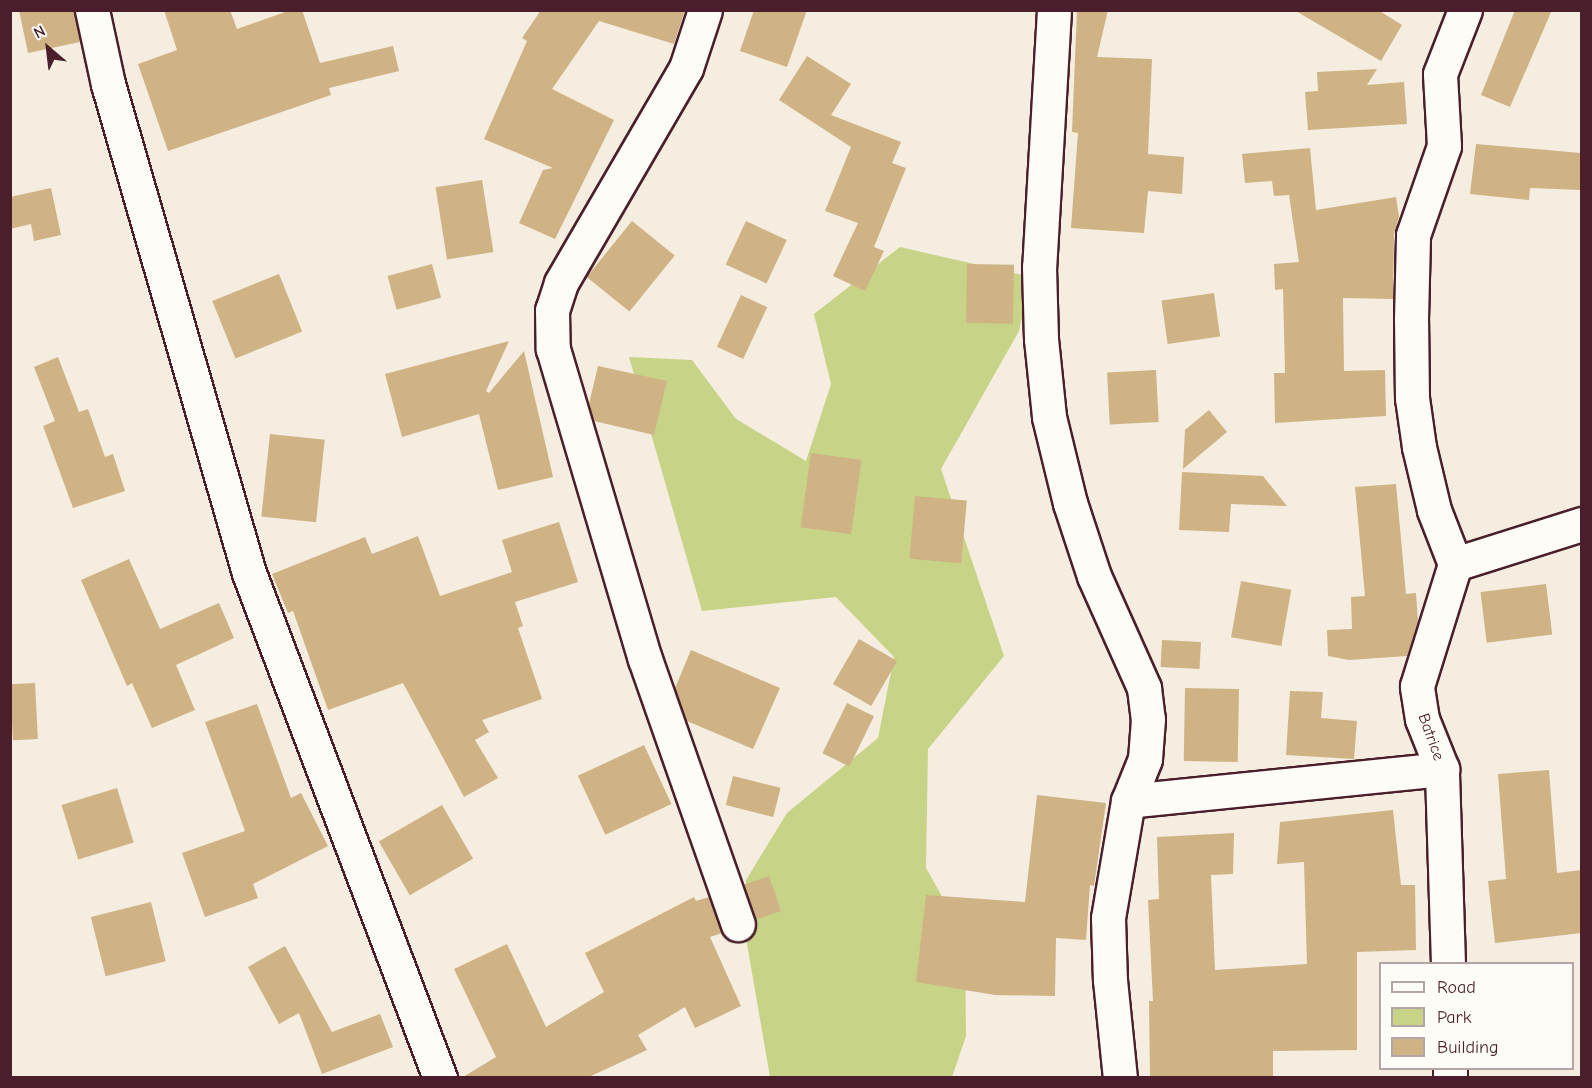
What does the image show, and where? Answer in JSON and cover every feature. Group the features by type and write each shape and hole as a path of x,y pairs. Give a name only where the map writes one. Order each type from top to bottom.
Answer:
{"street":[{"path":"92,10 108,84 249,573 440,1077"},
{"path":"705,10 686,68 561,283 552,310 553,349 645,659 738,924"},
{"path":"1054,10 1039,267 1041,339 1049,417 1070,503 1094,576 1143,688 1148,719 1145,759 1128,801 1108,918 1110,980 1120,1077"},
{"path":"1465,10 1440,74 1444,146 1413,236 1412,398 1419,447 1434,510 1455,564 1581,524"},
{"name":"Batrice","path":"1128,801 1442,769 1422,719 1417,686 1455,564"},
{"path":"1442,769 1448,962"}],"green space":[{"path":"900,247 1031,277 1019,331 941,469 1004,656 928,749 926,868 965,937 966,1036 952,1077 770,1077 747,944 746,880 787,813 878,738 894,657 836,597 702,611 629,357 692,360 736,419 806,461 831,384 814,314"}],"building":[{"path":"19,10 74,10 80,42 28,53"},
{"path":"164,10 230,10 237,29 291,10 302,10 320,63 393,46 399,71 329,88 331,95 168,151 138,64 177,50"},
{"path":"541,10 685,10 674,44 599,21 552,89 614,120 555,239 519,223 543,170 553,168 484,139 527,41 522,38"},
{"path":"754,10 807,10 787,67 740,51"},
{"path":"1077,10 1108,10 1097,57 1152,59 1148,154 1184,157 1182,194 1148,191 1144,233 1071,228 1078,133 1072,132"},
{"path":"1294,10 1378,10 1402,25 1381,61"},
{"path":"1515,10 1552,10 1510,107 1481,95"},
{"path":"807,56 851,84 831,115 901,142 892,163 906,168 874,247 884,251 865,291 833,276 858,223 825,211 851,147 779,100"},
{"path":"1377,69 1367,85 1404,82 1407,124 1308,130 1305,92 1318,91 1317,72"},
{"path":"1476,144 1581,153 1581,190 1530,188 1529,200 1470,194"},
{"path":"1310,148 1316,210 1396,197 1399,217 1394,234 1393,299 1343,298 1344,371 1385,370 1386,416 1275,423 1274,373 1285,373 1283,289 1275,290 1274,264 1299,262 1289,195 1274,196 1272,181 1245,183 1242,154"},
{"path":"482,180 493,252 447,259 436,187"},
{"path":"51,188 61,235 34,241 31,224 10,229 10,197"},
{"path":"632,221 675,256 629,312 587,277"},
{"path":"746,221 787,240 766,284 726,265"},
{"path":"432,264 441,298 397,310 388,276"},
{"path":"967,264 1014,265 1013,324 966,323"},
{"path":"279,274 302,331 235,358 212,301"},
{"path":"1214,293 1220,337 1168,344 1162,300"},
{"path":"741,295 767,307 743,359 717,347"},
{"path":"509,341 486,391 489,393 524,351 553,477 498,490 479,414 402,437 385,374"},
{"path":"58,357 79,412 88,409 105,457 113,454 125,491 73,508 43,426 55,421 34,367"},
{"path":"598,366 667,381 654,435 594,421 589,404"},
{"path":"1156,370 1159,422 1110,424 1107,373"},
{"path":"1209,410 1227,432 1183,469 1185,430"},
{"path":"270,434 325,440 316,522 261,517"},
{"path":"811,453 862,460 851,534 801,527"},
{"path":"1182,472 1263,476 1287,506 1231,504 1229,532 1179,530"},
{"path":"1396,484 1406,594 1416,593 1418,621 1407,656 1349,660 1328,656 1327,630 1352,629 1351,597 1365,596 1355,487"},
{"path":"915,496 967,501 961,563 910,559"},
{"path":"559,522 578,582 515,602 523,626 518,628 542,699 482,720 489,732 475,740 498,778 464,797 403,683 328,710 293,611 288,613 272,574 365,537 372,554 418,536 440,596 512,572 502,540"},
{"path":"129,559 160,629 219,603 234,638 176,665 195,710 152,728 132,683 127,686 81,580"},
{"path":"1241,581 1291,590 1281,646 1231,637"},
{"path":"1546,584 1552,635 1487,643 1480,592"},
{"path":"859,639 897,661 871,706 833,684"},
{"path":"1162,640 1201,642 1200,669 1161,667"},
{"path":"691,650 780,688 753,749 687,721 675,688"},
{"path":"35,683 38,739 13,740 10,684"},
{"path":"1185,688 1239,689 1238,762 1184,761"},
{"path":"1290,691 1323,692 1321,718 1357,721 1354,759 1286,755"},
{"path":"847,703 874,716 849,766 822,753"},
{"path":"257,704 291,798 301,793 328,846 253,884 258,898 205,917 182,853 245,831 205,722"},
{"path":"644,745 671,804 605,835 578,776"},
{"path":"1549,770 1557,873 1581,870 1581,933 1495,943 1488,881 1506,879 1498,774"},
{"path":"733,776 781,788 773,817 726,805"},
{"path":"117,788 134,843 78,859 62,805"},
{"path":"1037,795 1106,803 1094,886 1090,885 1086,940 1056,938 1055,996 995,995 916,982 926,895 1025,902"},
{"path":"442,805 473,859 410,895 379,842"},
{"path":"1393,810 1401,885 1415,885 1416,950 1357,952 1357,1050 1273,1051 1273,1077 1150,1077 1149,1001 1153,1001 1148,900 1159,899 1157,837 1234,833 1233,874 1211,875 1215,970 1307,964 1304,862 1277,864 1280,822"},
{"path":"769,876 781,911 756,919 744,884"},
{"path":"694,897 696,901 709,897 722,933 710,937 741,1006 695,1028 685,1007 638,1035 647,1050 589,1077 463,1077 496,1057 454,969 507,944 546,1027 604,992 585,953"},
{"path":"151,902 166,961 106,976 91,917"},
{"path":"285,946 332,1032 380,1014 393,1047 322,1074 299,1013 279,1024 248,967"}]}
